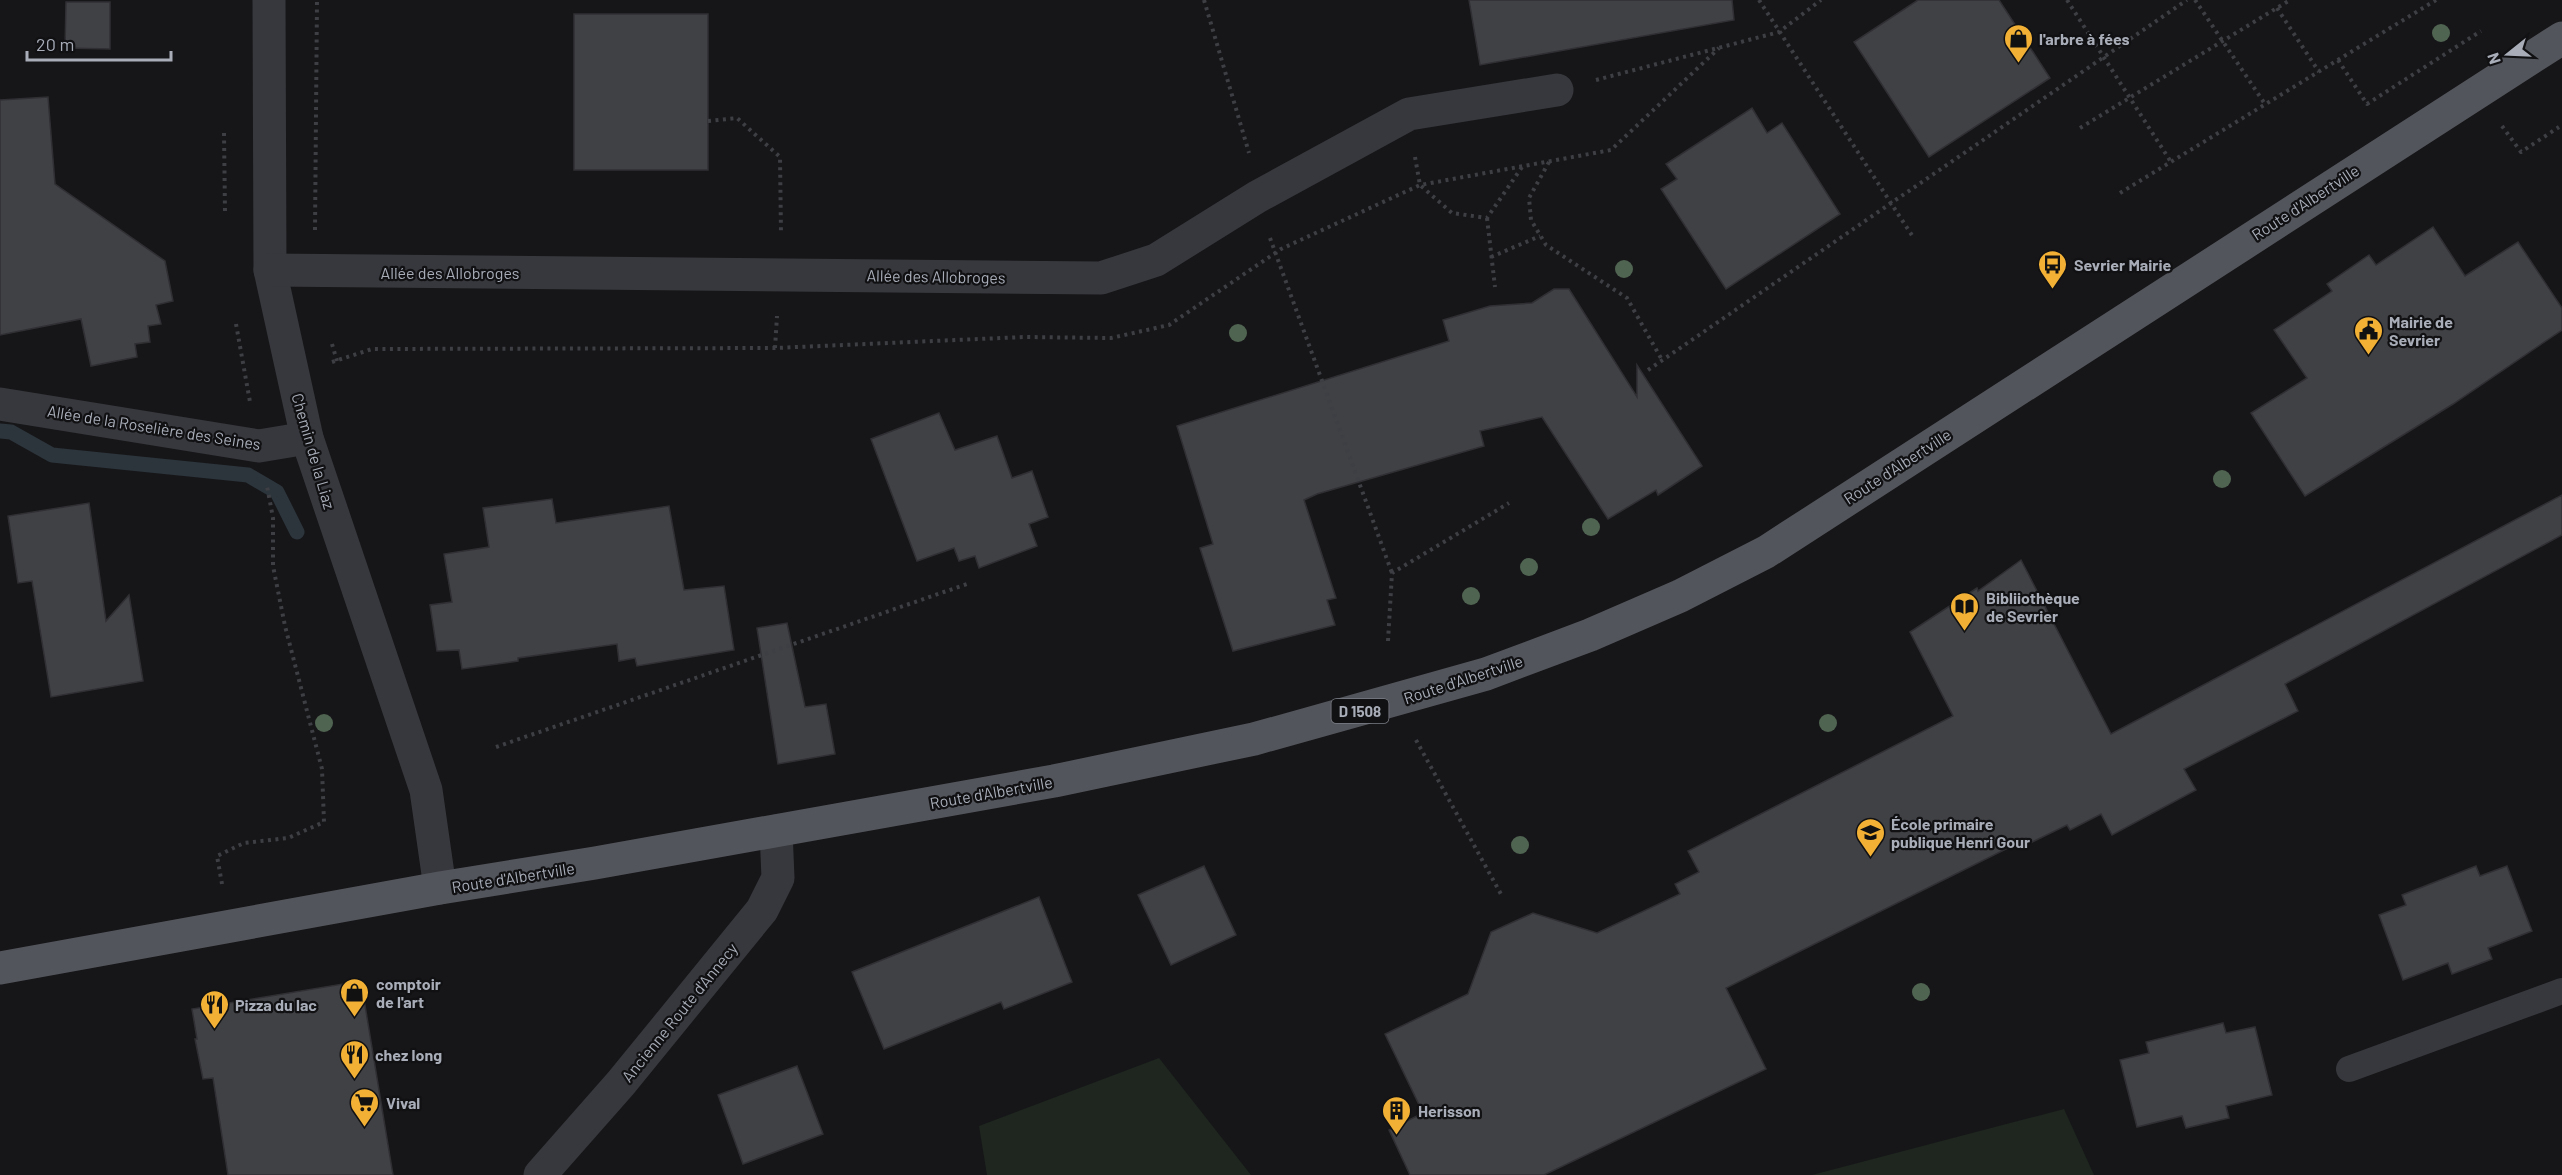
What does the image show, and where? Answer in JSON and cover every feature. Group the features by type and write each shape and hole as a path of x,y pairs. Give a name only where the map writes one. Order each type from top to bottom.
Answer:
{"main road":[{"name":"Route d'Albertville","path":"0,968 440,888 1054,781 1254,739 1486,674 1590,635 1680,596 1766,552 2562,38"}],"street":[{"name":"Chemin de la Liaz","path":"269,0 270,270 307,438 426,790 440,888"},
{"name":"Allée des Allobroges","path":"270,270 1101,278 1156,260 1257,197 1409,114 1557,90"},
{"name":"Allée de la Roselière des Seines","path":"0,404 259,446 307,438"},
{"name":"Ancienne Route d'Annecy","path":"540,1175 621,1083 762,910 778,878 776,831"}],"lane":[{"path":"2349,1069 2562,991"}],"path":[{"path":"315,240 317,0"},
{"path":"1204,0 1254,169 1257,197 1275,253 1392,573 1388,641"},
{"path":"1759,0 1913,237"},
{"path":"1557,90 1779,32 1821,0"},
{"path":"2067,0 2170,162"},
{"path":"1648,370 2187,0"},
{"path":"2195,0 2265,104"},
{"path":"2080,128 2290,0"},
{"path":"2120,193 2436,0"},
{"path":"2277,8 2319,72"},
{"path":"2338,60 2367,104 2481,31"},
{"path":"708,121 737,118 780,157 780,275 775,348"},
{"path":"2521,152 2559,127"},
{"path":"1549,161 1529,198 1531,220 1540,236 1546,245 1627,298 1662,360"},
{"path":"1495,287 1487,218 1522,166"},
{"path":"1420,185 1452,213 1487,218"},
{"path":"1491,257 1540,236"},
{"path":"1392,573 1509,503"},
{"path":"229,926 217,856 244,843 288,838 324,822 322,769 285,626 273,566 273,518"},
{"path":"496,747 967,584"},
{"path":"1416,740 1502,896"}],"shaded area":[{"path":"1159,1058 1251,1175 987,1175 979,1126"},
{"path":"2064,1109 2094,1175 1812,1175"}],"building":[{"path":"1469,0 1732,0 1734,20 1480,65"},
{"path":"1918,0 1999,0 2050,78 1929,157 1854,42"},
{"path":"66,2 110,2 110,49 65,48"},
{"path":"574,14 708,14 708,170 574,170"},
{"path":"48,97 55,184 165,261 173,301 156,305 161,324 148,326 150,342 135,344 137,357 91,366 81,319 0,335 0,100"},
{"path":"1752,108 1767,133 1782,123 1840,214 1726,289 1661,189 1677,179 1666,164"},
{"path":"2433,227 2465,276 2518,242 2562,308 2562,330 2453,404 2305,496 2251,413 2307,378 2274,330 2332,291 2327,284 2369,255 2376,265"},
{"path":"1554,289 1569,289 1637,397 1637,365 1702,466 1658,495 1656,490 1608,519 1542,417 1480,431 1484,446 1317,494 1304,500 1336,598 1327,600 1335,625 1233,651 1200,548 1213,544 1177,426 1449,341 1443,320 1490,306 1532,303"},
{"path":"939,413 955,450 997,436 1012,478 1032,471 1048,517 1029,524 1037,546 979,568 975,556 959,561 954,548 917,561 871,439"},
{"path":"2562,495 2562,535 2285,684 2298,711 2184,769 2196,790 2112,835 2101,814 2070,830 2067,825 2020,848 2018,843 1726,988 1766,1069 1544,1175 1410,1175 1389,1130 1423,1113 1385,1034 1468,994 1491,932 1533,913 1597,933 1680,894 1675,884 1699,872 1688,851 1953,716 1910,632 1977,588 1978,591 2021,560 2111,734"},
{"path":"552,499 556,523 669,506 684,590 724,586 734,650 637,666 635,658 619,661 617,644 518,658 518,661 462,669 459,650 437,651 430,605 452,602 444,554 489,547 483,508"},
{"path":"89,503 106,621 129,595 143,681 51,697 32,581 18,583 8,516"},
{"path":"787,623 805,707 826,704 835,754 778,764 757,628"},
{"path":"1204,866 1236,935 1171,965 1138,895"},
{"path":"2476,866 2480,876 2507,866 2532,931 2488,948 2492,959 2452,974 2448,963 2403,980 2379,915 2406,905 2402,895"},
{"path":"1039,897 1072,982 1004,1009 1001,1002 884,1049 852,972"},
{"path":"361,981 393,1175 228,1175 213,1078 203,1079 192,1009"},
{"path":"2223,1023 2226,1033 2255,1027 2272,1095 2226,1106 2229,1118 2186,1128 2182,1116 2137,1127 2120,1060 2149,1053 2146,1042"},
{"path":"797,1066 823,1134 743,1164 718,1095"}],"waterway":[{"path":"0,431 11,432 52,455 248,475 277,492 297,532"}],"place":[{"name":"l'arbre à fées","path":"2018,64"},
{"name":"Sevrier Mairie","path":"2053,290"},
{"name":"Mairie de Sevrier","path":"2368,356"},
{"name":"Bibliiothèque de Sevrier","path":"1965,632"},
{"name":"École primaire publique Henri Gour","path":"1870,858"},
{"name":"comptoir de l'art","path":"355,1018"},
{"name":"Pizza du lac","path":"214,1030"},
{"name":"chez long","path":"354,1080"},
{"name":"Vival","path":"365,1128"},
{"name":"Herisson","path":"1397,1136"}]}
